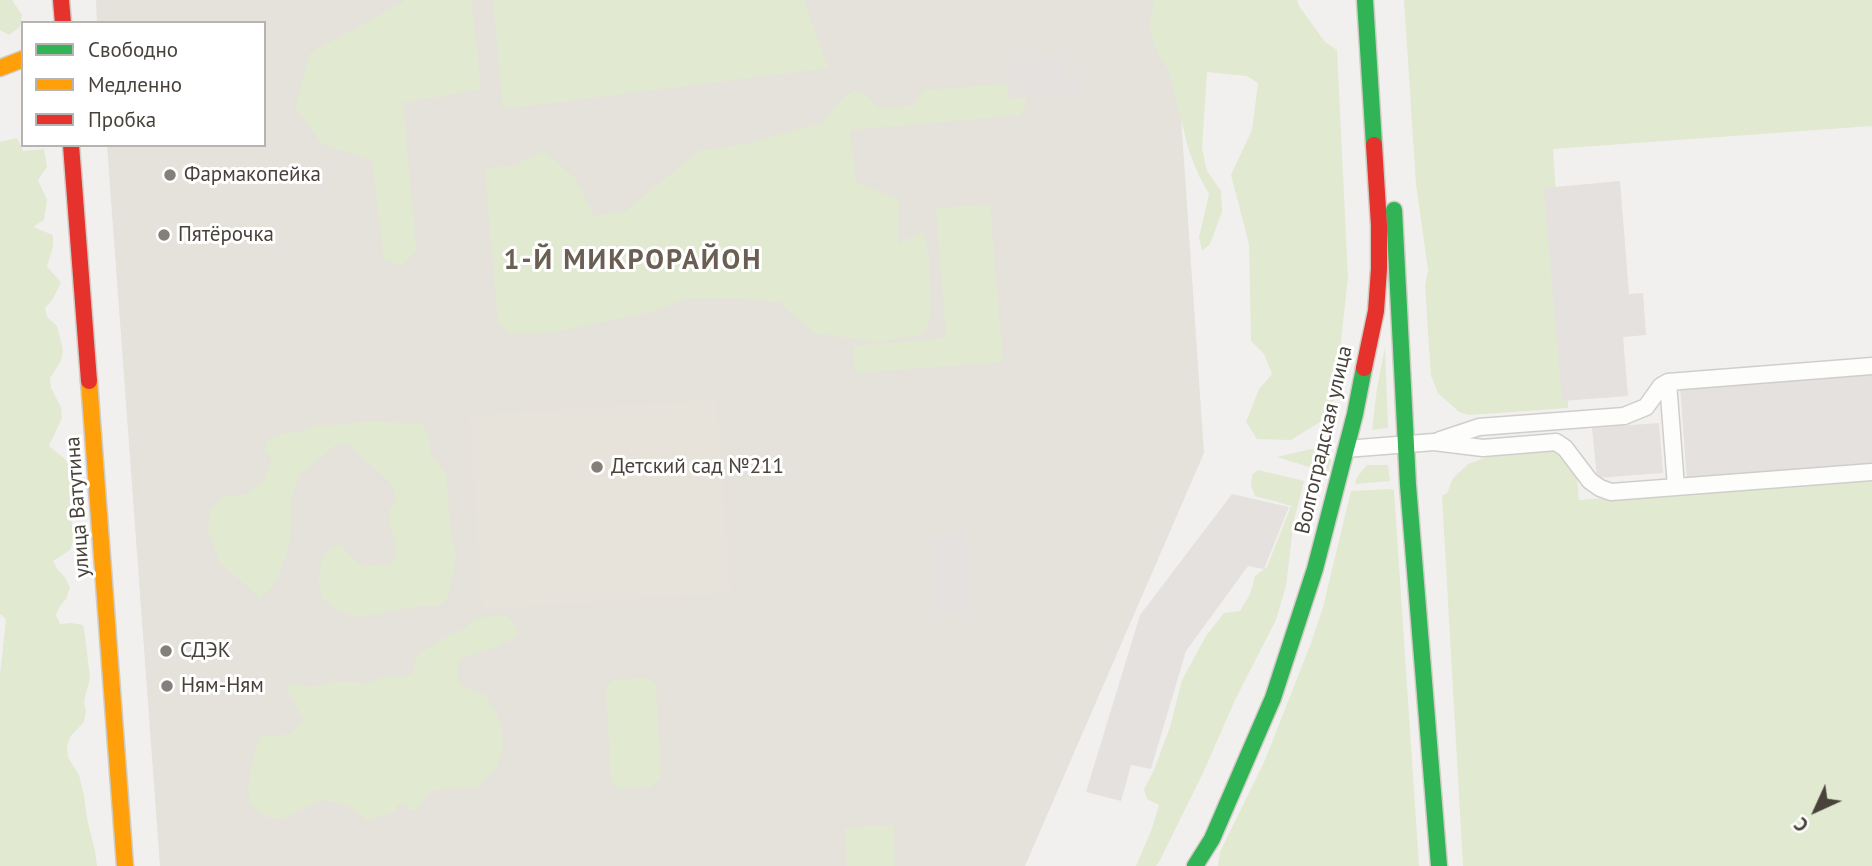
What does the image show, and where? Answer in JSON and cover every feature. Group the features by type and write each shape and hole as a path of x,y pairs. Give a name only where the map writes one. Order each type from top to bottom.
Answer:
{"main road":[{"path":"61,0 61,21"},
{"name":"Волгоградская улица","path":"1195,866 1212,839 1273,698 1315,569 1355,414 1376,311 1379,225 1365,0"},
{"path":"1380,0 1391,171"},
{"path":"0,68 21,60"},
{"name":"улица Ватутина","path":"71,147 125,866"},
{"path":"1393,198 1406,444 1439,866"}],"street":[{"path":"1434,442 1479,427 1624,416 1646,407 1661,386 1668,382 1872,366"},
{"path":"1668,382 1676,487"},
{"path":"1346,449 1434,442 1483,448 1556,442 1565,448 1590,481 1611,492 1872,472"}],"shaded area":[{"path":"96,0 1173,0 1204,453 1025,866 160,866 107,147 266,147 266,21 97,21"},
{"path":"1067,59 1068,75 1080,75 1081,93 1011,98 1008,63"},
{"path":"1620,181 1629,294 1643,293 1646,335 1623,337 1628,396 1562,401 1544,188"},
{"path":"1872,371 1872,467 1687,481 1680,386"},
{"name":"Детский сад №211","path":"716,400 730,592 483,609 470,416"},
{"path":"1659,423 1663,473 1597,478 1592,428"},
{"path":"1232,494 1289,507 1264,569 1248,566 1186,651 1151,769 1131,765 1121,801 1086,792 1140,615"},
{"path":"966,534 972,611 936,614 930,537"}],"green space":[{"path":"0,0 12,0 22,15 20,27 9,35 0,30"},
{"path":"404,0 471,0 481,89 403,103 416,250 401,266 384,259 372,160 322,144 295,107 310,53"},
{"path":"493,0 804,0 828,68 503,109"},
{"path":"1154,0 1297,0 1325,42 1337,50 1348,277 1335,397 1325,419 1291,440 1257,439 1246,422 1259,389 1272,374 1264,354 1251,341 1249,244 1231,175 1252,130 1258,83 1247,76 1207,72 1202,148 1207,171 1221,191 1222,212 1210,244 1202,251 1199,237 1209,194 1189,151 1169,72 1157,52 1149,29"},
{"path":"1404,0 1872,0 1872,126 1553,149 1568,408 1469,415 1459,412 1438,393 1431,376 1425,286 1428,270 1416,184"},
{"path":"1007,84 1009,99 1027,98 1021,115 850,130 856,182 899,200 898,244 923,231 929,260 931,306 929,324 923,334 880,342 815,333 778,302 733,298 684,299 655,311 551,333 511,333 498,325 485,168 513,166 544,151 574,177 594,216 625,211 699,151 749,143 824,122 838,102 853,90 868,96 876,108 913,106 923,90"},
{"path":"17,138 23,151 44,149 47,167 38,180 47,200 44,220 33,227 53,235 47,267 61,282 45,308 47,317 57,326 63,350 61,361 50,378 51,388 61,407 62,418 49,446 65,459 76,478 70,508 74,539 70,550 53,561 70,588 56,615 60,624 83,625 85,635 90,678 84,701 86,711 84,722 70,737 67,747 68,757 79,775 97,866 0,866 0,675 6,619 0,614 0,142"},
{"path":"990,204 1003,362 855,373 853,346 946,338 936,208"},
{"path":"1385,347 1388,428 1372,430 1377,388"},
{"path":"364,421 421,424 428,433 431,455 446,473 451,533 456,557 448,597 441,605 419,606 363,617 340,612 323,599 318,578 323,556 329,548 340,545 357,562 367,566 390,564 396,556 396,543 389,522 389,511 396,501 395,491 390,482 347,444 336,445 300,474 291,498 291,533 285,558 276,581 261,599 220,563 208,531 210,510 225,495 247,494 265,479 272,458 264,451 268,440 277,435 319,425"},
{"path":"1311,449 1324,452 1329,457 1331,461 1328,473 1277,457"},
{"path":"1564,451 1576,466 1579,500 1872,478 1872,866 1463,866 1442,496 1447,493 1453,478 1468,464 1490,456"},
{"path":"1367,465 1388,465 1390,481 1355,484"},
{"path":"1258,470 1304,481 1294,520 1286,586 1276,620 1159,862 1156,866 1136,866 1159,805 1147,799 1144,789 1170,727 1182,680 1206,636 1224,613 1240,611 1250,594 1255,576 1267,567 1291,506 1255,496 1251,486 1252,475"},
{"path":"1394,490 1419,866 1218,866 1220,852 1265,760 1311,643 1323,607 1351,491"},
{"path":"507,616 517,628 517,636 495,648 463,657 457,672 464,687 486,695 498,716 502,733 503,751 496,768 479,787 431,790 417,810 409,810 404,804 397,805 397,811 367,820 347,805 322,800 278,819 269,818 251,804 247,789 261,736 292,733 304,721 285,686 292,683 310,687 334,682 369,683 384,677 408,675 414,672 417,656 441,639 463,630 474,619"},
{"path":"648,678 656,685 661,778 651,787 618,789 611,781 606,688 613,680"},
{"path":"893,825 895,866 847,866 845,828"}],"traffic: fast":[{"path":"1365,0 1374,145"},
{"path":"1394,210 1408,485 1439,866"},
{"path":"1195,866 1212,839 1273,698 1315,569 1355,414 1364,368"}],"traffic: slow":[{"path":"0,68 21,60"},
{"path":"89,381 125,866"}],"traffic: jam":[{"path":"61,0 63,21"},
{"path":"1364,368 1376,311 1379,269 1374,145"},
{"path":"71,147 89,381"}],"place":[{"name":"Фармакопейка","path":"170,175"},
{"name":"Пятёрочка","path":"164,235"},
{"name":"Детский сад №211","path":"597,467"},
{"name":"СДЭК","path":"166,651"},
{"name":"Ням-Ням","path":"167,686"}],"district":[{"name":"1-Й МИКРОРАЙОН","path":"633,261"}]}
